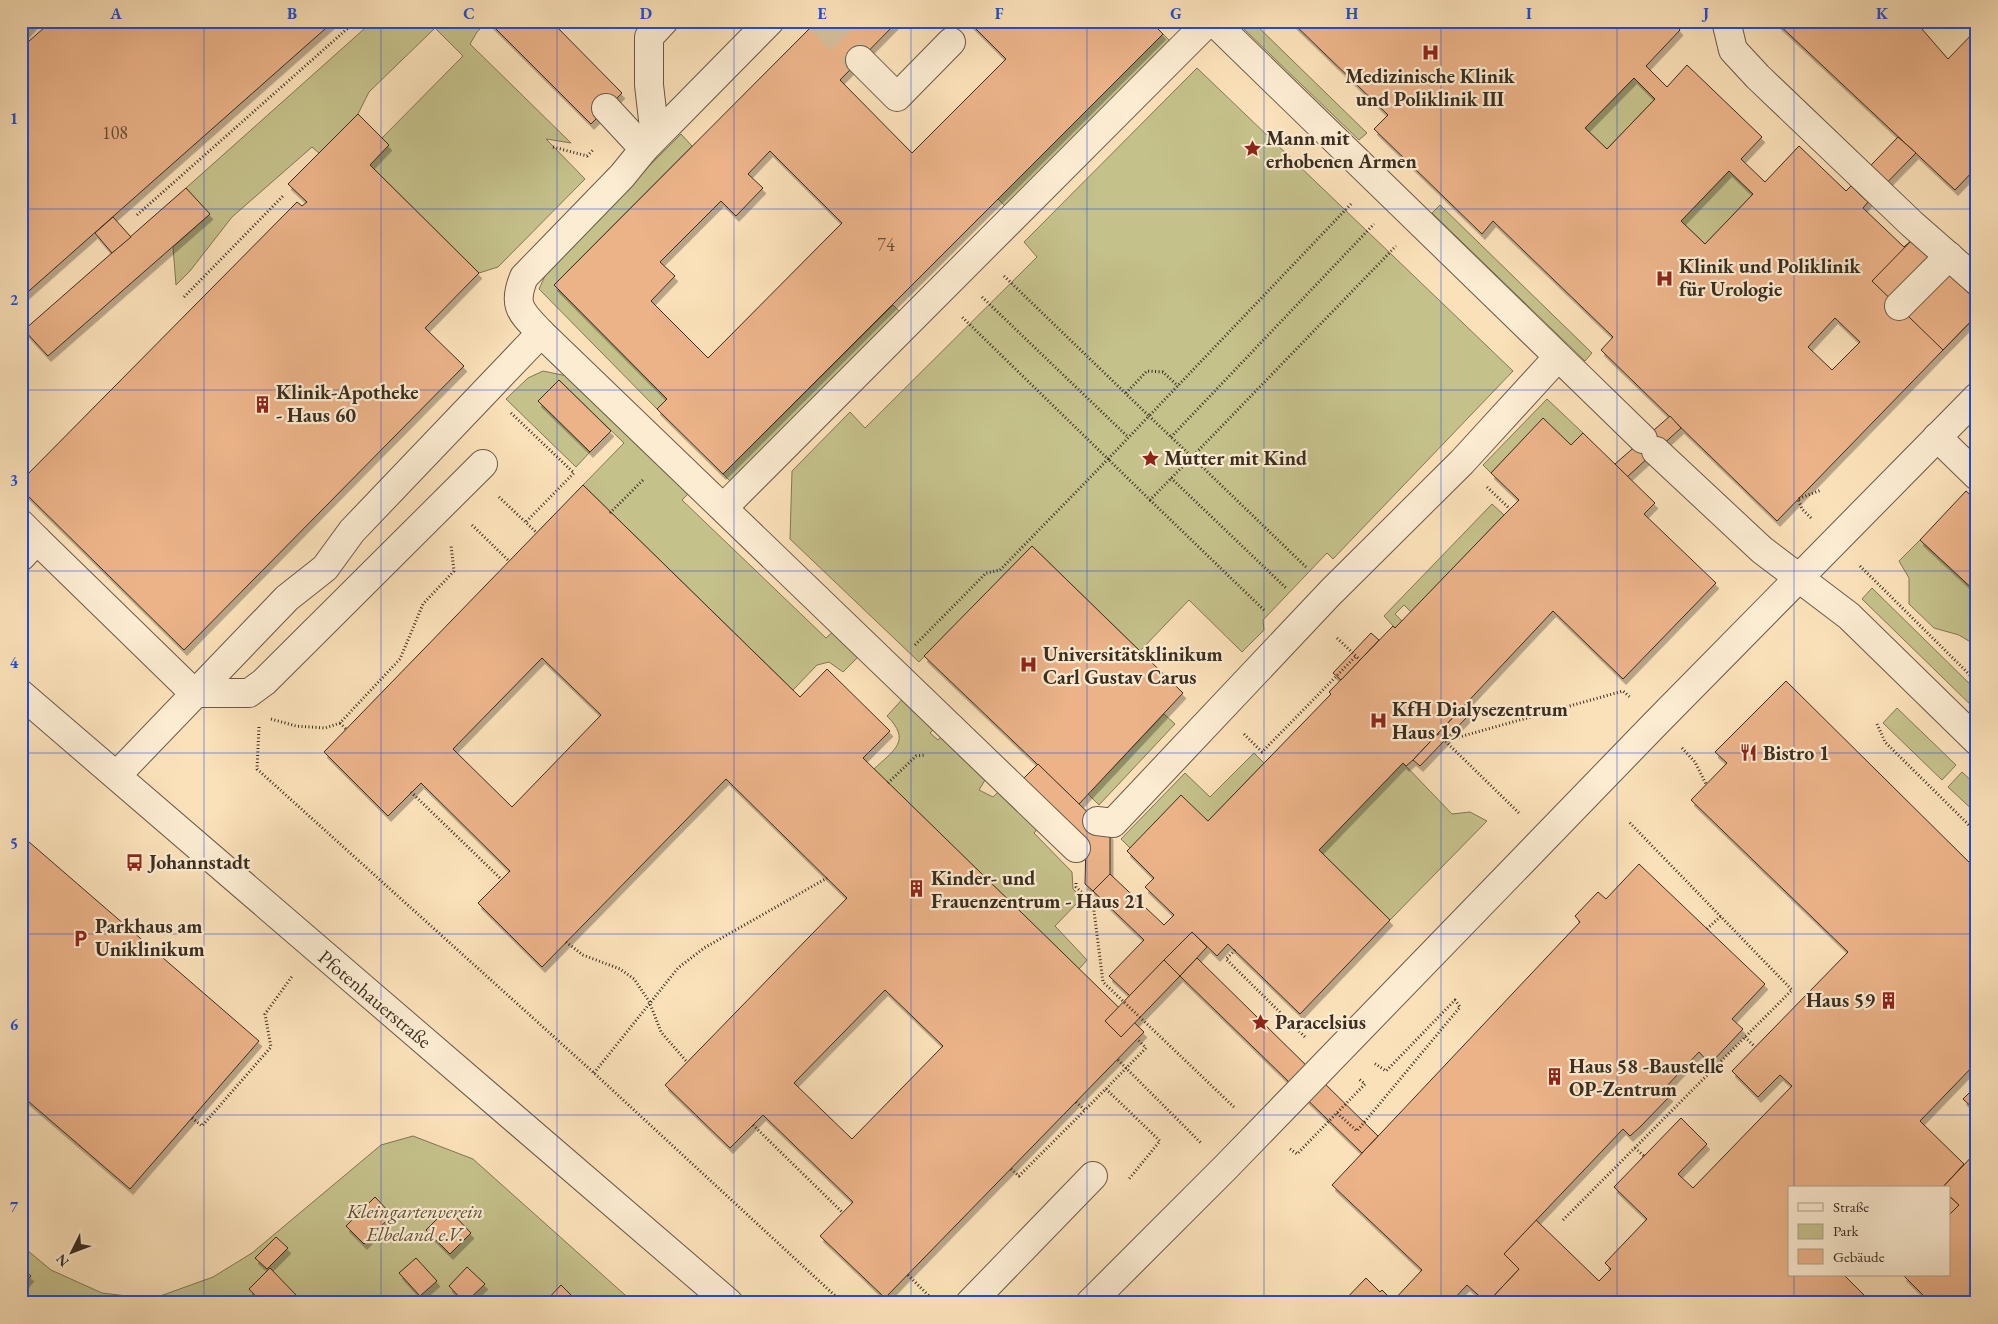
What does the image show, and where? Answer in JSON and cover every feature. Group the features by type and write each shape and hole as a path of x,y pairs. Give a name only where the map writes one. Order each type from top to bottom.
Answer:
{"street":[{"path":"650,143 649,37 664,21"},
{"path":"724,507 1211,21 1649,445 1762,550 1850,616 1977,741"},
{"path":"1726,21 1733,50 1758,77 1912,224 1977,281"},
{"path":"765,22 650,143 622,176 524,277 517,295 521,312 892,668 1076,848"},
{"path":"860,60 897,97 951,42"},
{"path":"606,108 650,143"},
{"path":"1899,306 1949,256"},
{"path":"117,775 287,598 325,568 352,531 541,333"},
{"path":"1097,821 1113,823 1311,613 1462,462 1558,357"},
{"path":"1090,1303 1977,397"},
{"path":"1937,437 1977,476"},
{"path":"27,540 194,693 254,705 264,682 479,468"},
{"name":"Pfotenhauerstraße","path":"21,694 315,948 533,1132 729,1303"},
{"path":"970,1303 1093,1176"}],"path":[{"path":"137,216 356,21"},
{"path":"553,147 587,156 594,148"},
{"path":"892,668 986,573 1000,570 1375,178"},
{"path":"184,297 284,195"},
{"path":"1170,437 1397,200"},
{"path":"1150,500 1419,222"},
{"path":"980,252 1332,592"},
{"path":"958,274 1128,437"},
{"path":"938,293 1290,636"},
{"path":"1126,393 1147,371 1163,372 1178,386"},
{"path":"510,412 574,473 525,523"},
{"path":"479,468 525,523 537,533"},
{"path":"610,513 648,474"},
{"path":"1171,478 1311,613"},
{"path":"1821,490 1798,499 1802,509 1977,682"},
{"path":"447,500 509,561"},
{"path":"254,705 296,726 325,728 340,723 400,659 422,604 454,570 447,500"},
{"path":"1348,648 1360,660"},
{"path":"1242,732 1262,752 1356,656"},
{"path":"1445,741 1623,691"},
{"path":"254,705 258,769 594,1073 843,1303"},
{"path":"340,723 346,729"},
{"path":"1877,724 1885,742 1977,833"},
{"path":"1438,734 1546,839"},
{"path":"888,783 916,756 924,754 932,758"},
{"path":"411,792 501,879"},
{"path":"1563,1220 1792,990 1629,822"},
{"path":"1076,848 1076,887 1093,903 1103,982 1224,1100 1297,1154 1365,1084"},
{"path":"594,1073 678,968 704,948 826,878"},
{"path":"1707,929 1721,916"},
{"path":"566,942 583,956 620,969 634,979 649,1002 661,1032 687,1062"},
{"path":"192,1118 202,1126 271,1046 265,1014 282,988 315,948"},
{"path":"1234,950 1226,960 1295,1028"},
{"path":"1337,1113 1357,1131 1460,1007 1454,1000 1386,1071 1374,1063"},
{"path":"1745,1037 1755,1047"},
{"path":"1011,1169 1019,1176 1106,1089 1146,1048 1138,1039"},
{"path":"1118,1060 1184,1126"},
{"path":"1106,1089 1160,1141 1130,1178"},
{"path":"1076,1102 1085,1110"},
{"path":"752,1125 843,1213"},
{"path":"1635,1148 1644,1156"},
{"path":"908,1275 937,1303"}],"green space":[{"path":"373,21 488,21 477,32 470,44 571,143 546,139 585,179 498,267 479,273 370,165 389,145 382,138 463,56 435,28 369,92 358,114 319,153 312,147 232,217 190,271 176,285 173,247 209,215 186,188"},
{"path":"1252,21 1367,133 1359,140 1244,29"},
{"path":"1163,34 1170,41 1005,206 998,199"},
{"path":"1197,68 1513,371 1333,559 1327,553 1263,620 1264,630 1242,652 1189,600 1140,651 1032,546 919,662 790,539 792,471 850,412 865,428 1037,257 1024,242"},
{"path":"1634,78 1655,99 1607,149 1585,128"},
{"path":"681,134 692,146 554,285 667,399 657,409 539,289 549,267"},
{"path":"1729,171 1753,194 1705,244 1681,221"},
{"path":"1440,205 1592,353 1585,361 1432,213"},
{"path":"893,305 901,313 731,482 723,474"},
{"path":"543,371 572,377 691,491 682,500 826,638 836,629 862,653 843,672 829,662 817,665 793,690 583,485 624,443 559,380 538,401 590,452 576,467 506,399 528,378"},
{"path":"1547,399 1583,433 1571,445 1543,419 1491,473 1483,465"},
{"path":"1492,504 1504,515 1411,612 1404,605 1395,614 1402,621 1395,628 1384,616"},
{"path":"1920,540 1977,593 1977,646 1959,635 1934,628 1909,604 1909,578 1899,561"},
{"path":"1872,588 1977,691 1977,711 1862,599"},
{"path":"907,694 938,725 930,733 938,740 945,733 988,775 979,790 993,797 1003,787 1041,825 1034,833 1072,872 1073,889 1082,898 1055,926 1087,960 1079,969 874,769 897,745 899,739 898,732 887,716"},
{"path":"1897,708 1956,765 1942,780 1883,723"},
{"path":"1164,714 1175,724 1099,805 1088,794"},
{"path":"1254,753 1264,763 1208,821 1130,848 1121,839 1185,773 1210,797"},
{"path":"1403,763 1452,814 1470,812 1487,821 1390,920 1319,850"},
{"path":"1962,772 1977,786 1977,814 1948,787"},
{"name":"Kleingartenverein Elbeland e.V.","path":"413,1136 473,1159 634,1303 21,1303 21,1245 51,1270 102,1293 152,1299 213,1277 252,1253 381,1145"}],"building":[{"path":"21,21 36,21 21,38"},
{"path":"52,21 334,21 21,298 21,48"},
{"path":"488,21 551,21 622,93 591,124"},
{"path":"817,21 898,21 840,80 912,153 1006,59 968,21 1150,21 1163,34 723,474 657,409 667,399 554,285","holes":["770,151 842,223 708,358 651,301 675,276 660,262 721,201 736,216 763,188 748,174"]},
{"path":"1291,21 1474,21 1477,23 1479,21 1672,21 1680,30 1646,66 1667,87 1687,65 1762,137 1741,159 1765,182 1799,146 1846,191 1851,186 1868,202 1863,208 1904,247 1913,239 1977,301 1977,315 1777,521 1601,350 1613,337 1493,221 1482,234 1374,129 1388,115","holes":["1634,78 1655,99 1607,149 1585,128","1729,171 1753,194 1705,244 1681,221","1835,318 1860,342 1832,370 1808,347"]},
{"path":"1775,21 1915,21 1948,59 1977,29 1977,167 1955,190"},
{"name":"Klinik-Apotheke - Haus 60","path":"358,114 389,145 370,165 479,273 425,328 464,366 184,650 21,489 21,481 297,202 302,206 307,202 288,184"},
{"path":"1898,137 1916,153 1868,202 1851,186"},
{"path":"186,188 210,214 48,356 24,330"},
{"path":"113,217 131,237 112,253 95,233"},
{"path":"1913,239 1977,301 1977,315 1943,350 1872,281"},
{"path":"559,380 611,431 590,452 538,401"},
{"path":"1670,416 1681,428 1627,477 1615,464"},
{"name":"KfH Dialysezentrum Haus 19","path":"1543,418 1571,445 1583,433 1655,503 1644,514 1716,583 1623,679 1553,611 1413,760 1406,766 1403,763 1319,850 1390,920 1300,1014 1228,944 1217,956 1192,932 1130,996 1109,976 1144,940 1093,891 1110,874 1164,925 1174,915 1145,887 1154,878 1127,851 1181,795 1208,821 1331,694 1329,692 1360,660 1393,626 1395,628 1519,500 1491,473"},
{"name":"Kinder- und Frauenzentrum - Haus 21","path":"583,485 800,697 827,669 890,731 863,758 1144,1032 885,1298 820,1236 853,1202 763,1115 730,1148 665,1085 847,898 726,779 542,967 478,903 510,871 421,783 388,816 324,752","holes":["542,658 601,715 512,807 453,749","885,990 943,1046 852,1139 794,1083"]},
{"path":"1966,491 1977,501 1977,593 1920,540"},
{"path":"1032,546 1183,693 1079,804 924,656"},
{"path":"1371,633 1379,640 1341,680 1333,673"},
{"name":"Haus 59","path":"1786,681 1977,870 1977,1062 1920,1121 1964,1164 1944,1186 1788,1186 1788,1276 1845,1276 1872,1303 1487,1303 1519,1269 1504,1254 1536,1220 1599,1281 1611,1269 1605,1263 1647,1219 1614,1187 1681,1118 1707,1144 1678,1174 1693,1188 1792,1086 1780,1075 1758,1097 1732,1071 1848,952 1691,800 1727,763 1715,752"},
{"path":"1462,708 1469,715 1420,766 1413,760"},
{"path":"1038,764 1110,834 1110,874 1093,891 1085,884 1086,842 1023,779"},
{"name":"Parkhaus am Uniklinikum","path":"21,835 259,1041 130,1189 21,1095"},
{"name":"Haus 58 -Baustelle OP-Zentrum","path":"1639,864 1765,984 1732,1019 1743,1029 1710,1064 1699,1052 1663,1090 1670,1096 1630,1136 1623,1129 1504,1254 1519,1269 1487,1303 1467,1285 1450,1303 1395,1303 1393,1301 1422,1270 1332,1185 1580,922 1575,916 1598,892 1606,899"},
{"path":"1192,932 1207,947 1180,976 1164,960"},
{"path":"1197,958 1378,1136 1362,1153 1180,976"},
{"path":"1164,960 1180,976 1121,1037 1105,1021"},
{"path":"1977,1085 1977,1112 1963,1099"},
{"path":"1977,1151 1977,1303 1931,1303 1904,1276 1950,1276 1950,1214 1959,1205 1950,1197 1950,1186 1944,1186"},
{"path":"375,1197 392,1215 364,1244 346,1226"},
{"path":"1950,1197 1959,1205 1950,1214"},
{"path":"444,1212 449,1218 453,1214 471,1233 450,1254 426,1230"},
{"path":"276,1237 288,1248 267,1269 255,1258"},
{"path":"416,1258 437,1281 420,1296 399,1273"},
{"path":"467,1267 485,1284 465,1303 449,1286"},
{"path":"21,1268 31,1276 21,1287"},
{"path":"270,1268 297,1296 289,1303 262,1303 249,1289"},
{"path":"1366,1278 1380,1292 1382,1290 1395,1303 1342,1303"},
{"path":"561,1285 579,1303 544,1303"}],"tunnel":[{"path":"821,21 860,60"}],"place":[{"name":"Medizinische Klinik und Poliklinik III","path":"1430,52"},
{"name":"Mann mit erhobenen Armen","path":"1252,149"},
{"name":"Klinik und Poliklinik für Urologie","path":"1665,278"},
{"name":"Klinik-Apotheke - Haus 60","path":"262,404"},
{"name":"Mutter mit Kind","path":"1150,458"},
{"name":"Universitätsklinikum Carl Gustav Carus","path":"1029,665"},
{"name":"KfH Dialysezentrum Haus 19","path":"1378,721"},
{"name":"Bistro 1","path":"1749,753"},
{"name":"Johannstadt","path":"135,862"},
{"name":"Kinder- und Frauenzentrum - Haus 21","path":"917,889"},
{"name":"Parkhaus am Uniklinikum","path":"81,938"},
{"name":"Haus 59","path":"1889,1000"},
{"name":"Paracelsius","path":"1261,1022"},
{"name":"Haus 58 -Baustelle OP-Zentrum","path":"1555,1077"}]}
